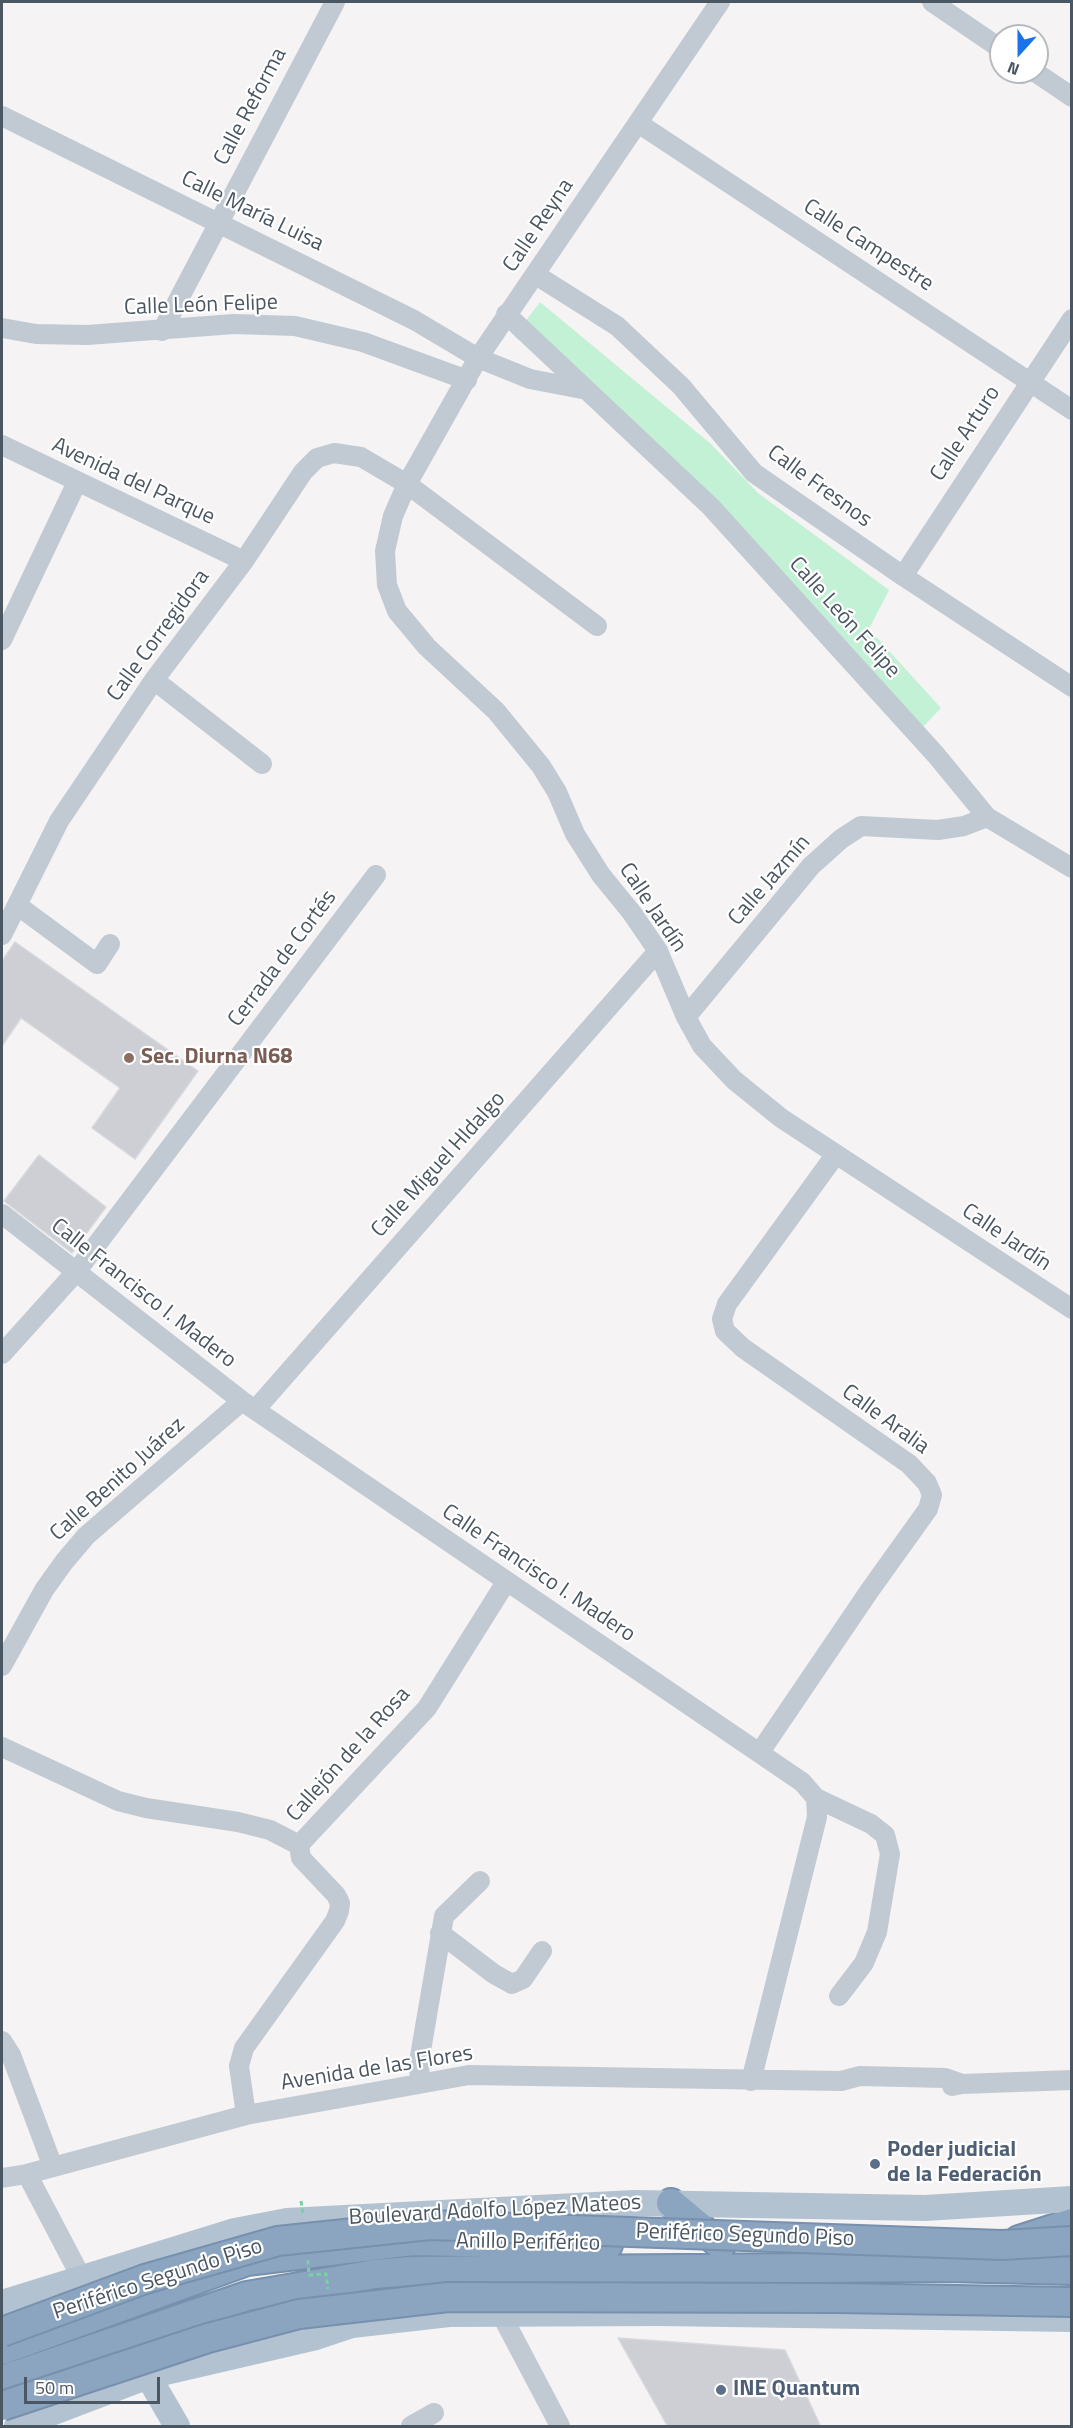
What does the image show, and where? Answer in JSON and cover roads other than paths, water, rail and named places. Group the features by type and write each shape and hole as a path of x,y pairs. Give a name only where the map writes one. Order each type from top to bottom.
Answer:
{"highway":[{"path":"671,2204 723,2247"},
{"path":"1002,2245 1071,2223"},
{"name":"Periférico Segundo Piso","path":"2,2332 145,2279 278,2241 430,2225 1002,2245 1071,2241"},
{"name":"Anillo Periférico","path":"2,2350 247,2261 412,2241 944,2250 1071,2246"},
{"name":"Anillo Periférico","path":"2,2380 248,2296 375,2274 411,2271 947,2267 1071,2270"},
{"path":"449,2314 506,2270"},
{"path":"2,2406 207,2338 298,2314 448,2297 838,2298 1071,2302"}],"main road":[{"name":"Boulevard Adolfo López Mateos","path":"2,2303 235,2231 287,2221 671,2204 925,2208 1071,2199"},
{"path":"17,2427 148,2376 316,2337 352,2325 449,2314 659,2313 1071,2319"},
{"path":"148,2376 177,2427"}],"street":[{"name":"Calle Reforma","path":"162,331 217,221 335,2"},
{"name":"Calle Reyna","path":"407,484 478,358 506,314 536,275 720,2"},
{"path":"932,2 989,41"},
{"path":"1049,82 1071,97"},
{"name":"Calle María Luisa","path":"2,116 414,320 478,358"},
{"name":"Calle Campestre","path":"638,123 1071,410"},
{"name":"Calle Fresnos","path":"536,275 625,334 681,386 754,473 903,576 1071,687"},
{"name":"Calle León Felipe","path":"506,314 633,430 711,507 936,754 987,817 1071,868"},
{"name":"Calle Arturo","path":"903,576 1071,320"},
{"name":"Calle León Felipe","path":"2,328 36,334 87,335 234,324 295,326 363,342 467,380"},
{"path":"478,358 530,379 587,390"},
{"name":"Avenida del Parque","path":"2,445 244,561"},
{"name":"Calle Corregidora","path":"2,935 59,821 154,680 244,561 303,472 317,458 334,453 361,457 407,484 597,626"},
{"path":"2,640 77,482"},
{"name":"Calle Jardín","path":"407,484 393,516 385,551 387,585 397,611 427,647 496,711 541,766 557,792 575,834 601,875 632,913 658,951 686,1017 702,1047 734,1080 781,1118 1071,1309"},
{"path":"154,680 262,764"},
{"name":"Calle Jazmín","path":"686,1017 811,866 841,839 861,826 938,830 964,826 987,817"},
{"name":"Cerrada de Cortés","path":"2,1354 76,1272 376,875"},
{"path":"17,905 97,964 110,944"},
{"name":"Calle Miguel HIdalgo","path":"248,1406 658,951"},
{"name":"Calle Aralia","path":"760,1752 922,1518 932,1495 927,1483 909,1464 743,1348 725,1331 722,1319 727,1304 836,1154"},
{"name":"Calle Francisco I. Madero","path":"2,1214 248,1406 760,1752 802,1782 816,1798 871,1824 885,1835 890,1854 877,1932 864,1963 839,1996"},
{"name":"Calle Benito Juárez","path":"2,1666 44,1590 63,1562 86,1536 248,1406"},
{"name":"Callejón de la Rosa","path":"246,2115 239,2066 244,2048 335,1921 339,1911 340,1903 336,1895 301,1858 300,1845 427,1708 506,1582"},
{"path":"2,1747 118,1801 146,1809 238,1822 270,1830 300,1845"},
{"path":"751,2080 808,1858 817,1817 816,1798"},
{"path":"420,2083 419,2062 444,1917 480,1881"},
{"path":"440,1934 494,1974 512,1984 523,1980 542,1951"},
{"path":"2,2041 10,2055 53,2167"},
{"name":"Avenida de las Flores","path":"2,2178 27,2174 246,2115 469,2075 841,2081 860,2088 944,2088 962,2084 1071,2080"},
{"path":"27,2174 81,2277"},
{"path":"501,2314 560,2427"},
{"path":"411,2427 434,2413"}],"place":[{"name":"Sec. Diurna N68","path":"129,1058"},
{"name":"Poder judicial de la Federación","path":"875,2164"},
{"name":"INE Quantum","path":"721,2390"}]}
